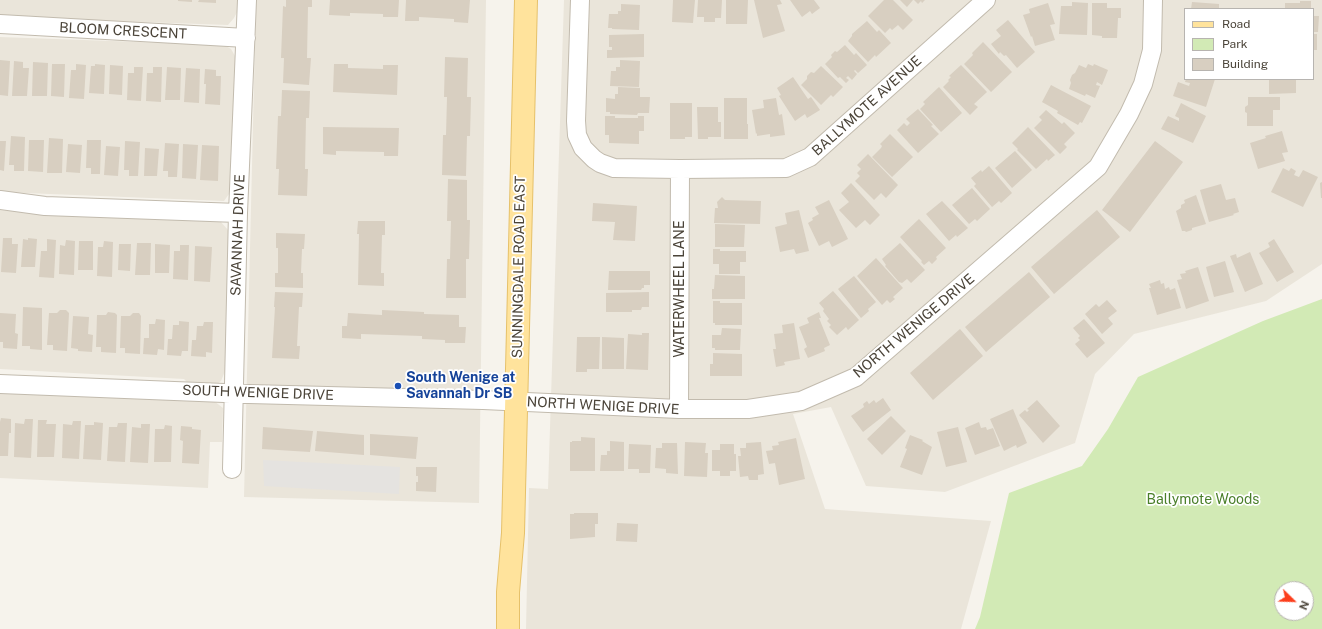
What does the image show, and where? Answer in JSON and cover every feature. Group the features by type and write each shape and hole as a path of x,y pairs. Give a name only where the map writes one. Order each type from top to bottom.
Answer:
{"main road":[{"name":"SUNNINGDALE ROAD EAST","path":"508,629 508,592 513,533 526,0"}],"street":[{"name":"SAVANNAH DRIVE","path":"232,469 238,213 247,0"},
{"name":"BALLYMOTE AVENUE","path":"580,0 576,120 577,135 584,148 594,159 606,166 614,168 680,169 786,168 810,157 986,0"},
{"name":"NORTH WENIGE DRIVE","path":"516,402 679,409 748,409 801,401 856,377 1098,168 1129,114 1143,84 1152,50 1153,0"},
{"name":"BLOOM CRESCENT","path":"0,24 246,38"},
{"name":"WATERWHEEL LANE","path":"679,409 680,169"},
{"path":"0,200 45,206 238,213"},
{"name":"SOUTH WENIGE DRIVE","path":"0,384 516,402"}],"shaded area":[{"path":"0,0 241,0 241,4 234,18 228,25 0,17"},
{"path":"256,0 486,0 479,503 244,497"},
{"path":"564,0 1322,0 1322,264 1266,301 1134,334 1095,374 1075,443 945,492 866,486 831,407 793,414 825,509 991,521 961,629 526,629 529,488 548,489"},
{"path":"0,37 224,45 231,49 238,61 234,187 224,201 0,192"},
{"path":"0,210 220,221 228,230 230,238 225,371 221,381 215,386 189,384 184,379 0,369"},
{"path":"0,391 214,401 223,408 222,442 210,442 208,488 0,478"},
{"path":"263,460 400,467 399,494 264,486"}],"green space":[{"name":"Ballymote Woods","path":"1322,299 1322,629 975,629 980,617 1009,493 1082,466 1108,429 1138,377 1263,321"}],"building":[{"path":"192,0 192,2 178,1"},
{"path":"199,0 216,0 216,3 198,2"},
{"path":"286,0 312,0 312,7 308,7 307,58 311,58 309,85 283,83 284,58 281,58 283,6 286,7"},
{"path":"330,0 399,0 398,17 383,17 383,14 350,13 350,16 329,15"},
{"path":"406,0 470,0 468,23 454,22 454,19 419,17 419,21 405,21"},
{"path":"673,0 695,0 693,23 672,22"},
{"path":"698,0 722,0 721,18 715,18 715,22 704,22 704,17 697,17"},
{"path":"726,0 748,0 747,24 726,24"},
{"path":"754,0 780,0 782,4 777,5 785,31 763,38"},
{"path":"790,0 814,0 820,8 812,14 810,11 802,17"},
{"path":"884,0 893,0 913,20 903,30 898,25 892,30 890,28 885,33 868,16"},
{"path":"900,0 913,0 907,7"},
{"path":"914,0 925,0 918,4"},
{"path":"1300,1 1311,1 1311,8 1285,8 1285,3 1300,3"},
{"path":"1072,2 1088,3 1087,35 1059,34 1061,6 1072,6"},
{"path":"1192,2 1219,4 1219,8 1191,8"},
{"path":"1048,3 1055,24 1050,25 1055,40 1035,46 1023,15 1030,13 1029,9"},
{"path":"1092,3 1107,3 1107,8 1121,8 1121,18 1118,18 1117,38 1102,38 1102,36 1092,35"},
{"path":"621,4 640,5 639,30 608,28 609,14 618,14 618,11 621,11"},
{"path":"1314,16 1319,16 1318,32 1314,32"},
{"path":"1008,20 1035,52 1017,68 1006,55 1004,56 1000,52 999,54 991,44 1001,36 996,30"},
{"path":"867,21 877,32 879,30 891,43 876,57 875,55 868,62 848,41 852,34"},
{"path":"644,34 644,57 607,58 607,50 612,50 612,47 609,47 609,35"},
{"path":"1314,34 1317,34 1317,50 1314,50"},
{"path":"983,42 1012,72 991,92 964,64"},
{"path":"845,45 854,55 856,53 867,65 858,73 855,70 854,71 857,74 852,80 848,76 846,78 849,80 846,83 840,77 838,78 825,64 832,57 831,55 835,51 837,52"},
{"path":"445,57 468,58 467,97 471,97 470,136 467,136 466,176 442,175 443,135 446,135 447,97 444,97"},
{"path":"0,60 10,61 8,96 0,95"},
{"path":"620,60 640,61 639,87 610,86 611,71 616,71 616,67 620,67"},
{"path":"14,61 23,62 23,68 29,68 27,96 12,96"},
{"path":"33,62 48,63 47,96 32,96"},
{"path":"52,64 65,64 64,97 51,96"},
{"path":"76,64 86,65 84,99 69,98 71,70 76,70"},
{"path":"95,64 105,65 104,94 89,93 91,66 95,66"},
{"path":"334,64 348,64 348,68 383,69 383,65 398,65 397,95 333,92"},
{"path":"1088,64 1093,66 1094,64 1108,70 1102,85 1097,82 1096,85 1100,86 1095,98 1086,94 1085,96 1069,89 1072,75 1075,73 1079,65 1086,68"},
{"path":"110,65 123,66 122,95 109,94"},
{"path":"961,65 987,92 974,104 978,107 970,115 943,87 949,81 948,80 951,77 949,76"},
{"path":"821,66 843,87 833,97 831,95 821,105 801,85 811,72 814,73"},
{"path":"134,67 143,67 141,101 127,100 128,73 134,73"},
{"path":"153,67 162,67 161,102 146,101 147,73 153,73"},
{"path":"167,67 181,68 180,100 165,100"},
{"path":"186,68 200,69 199,103 184,102"},
{"path":"205,69 216,70 216,76 221,76 220,105 205,104"},
{"path":"793,77 808,99 811,97 820,110 807,118 805,114 795,121 779,96 781,95 777,88"},
{"path":"1186,80 1215,80 1206,107 1173,96 1178,82 1189,86 1190,83 1185,82"},
{"path":"1269,80 1296,80 1296,93 1269,94"},
{"path":"1051,85 1091,106 1082,123 1080,122 1078,125 1042,102"},
{"path":"618,87 640,88 640,97 650,97 649,113 638,113 637,115 610,114 610,112 606,112 606,98 615,99 615,94 618,94"},
{"path":"939,87 962,113 941,132 920,109 925,104 923,102"},
{"path":"282,90 310,91 309,118 306,118 305,169 308,169 307,196 278,195 279,169 276,169 278,116 281,116"},
{"path":"1248,97 1280,97 1280,110 1273,110 1273,126 1247,126 1247,113 1245,112 1245,107 1248,105"},
{"path":"724,98 747,98 748,139 724,139"},
{"path":"776,98 779,115 782,114 785,135 770,137 770,134 757,136 752,110 764,108 763,100"},
{"path":"670,103 692,103 692,137 685,137 685,139 670,139"},
{"path":"1181,103 1206,116 1193,143 1161,129 1168,116 1179,121 1179,118 1175,116"},
{"path":"697,107 718,107 718,122 721,122 721,137 698,139"},
{"path":"918,109 939,134 918,153 897,130 904,123 907,126 910,123 906,119"},
{"path":"1046,110 1062,124 1064,122 1075,133 1064,144 1067,147 1060,154 1034,128 1042,120 1039,117"},
{"path":"605,116 615,116 615,118 638,118 638,116 644,116 644,131 639,131 639,144 609,143 609,135 605,135"},
{"path":"323,127 399,128 398,156 384,156 384,152 336,151 336,155 323,154"},
{"path":"1028,127 1055,155 1048,161 1047,159 1036,169 1012,143"},
{"path":"1282,131 1288,152 1282,153 1285,161 1258,169 1250,143 1266,138 1265,136"},
{"path":"890,134 913,157 892,177 872,157 881,148 882,146 880,144"},
{"path":"11,136 25,137 24,171 14,171 14,165 9,165"},
{"path":"49,138 63,139 62,173 47,173"},
{"path":"29,140 44,140 43,172 28,171"},
{"path":"87,140 101,140 100,174 91,174 91,168 86,168"},
{"path":"0,141 6,141 4,171 0,170"},
{"path":"125,141 140,142 138,176 129,176 129,170 124,170"},
{"path":"1155,141 1183,162 1130,232 1102,210"},
{"path":"165,143 179,144 177,177 168,177 168,171 163,171"},
{"path":"68,144 82,145 80,173 66,172"},
{"path":"183,144 198,145 196,179 182,178"},
{"path":"202,145 219,146 218,181 200,180"},
{"path":"106,146 120,147 118,176 104,175"},
{"path":"145,148 159,149 157,176 144,176"},
{"path":"1015,151 1032,170 1012,188 995,168"},
{"path":"868,154 898,185 886,198 881,193 874,200 855,181 860,176 857,173 861,169 857,165"},
{"path":"989,166 1012,193 1001,203 999,201 992,207 974,186 976,184 971,178"},
{"path":"1283,168 1289,171 1291,168 1296,171 1294,175 1299,177 1303,170 1318,177 1303,207 1271,192"},
{"path":"448,179 467,180 467,220 470,220 469,259 466,259 466,298 446,298 447,259 450,259 451,221 447,221"},
{"path":"1322,182 1322,198 1321,198 1320,183"},
{"path":"851,183 880,215 870,225 865,220 856,228 839,210 849,202 841,193"},
{"path":"1221,184 1226,200 1235,198 1239,212 1233,214 1234,215 1209,222 1200,190"},
{"path":"972,188 990,209 977,221 975,219 969,224 952,205"},
{"path":"1196,195 1206,224 1192,228 1192,230 1186,232 1182,231 1176,211 1185,203 1184,200"},
{"path":"722,197 725,200 761,201 760,224 714,223 715,208 718,208 717,202"},
{"path":"829,200 848,239 832,247 829,241 819,246 808,223 813,220 812,218 819,214 815,207"},
{"path":"942,201 968,228 957,237 956,235 949,241 926,214"},
{"path":"593,203 637,206 635,241 613,240 615,222 592,221"},
{"path":"799,210 809,251 796,254 794,249 780,252 775,227 787,224 785,213"},
{"path":"1097,210 1120,237 1054,294 1031,267"},
{"path":"919,219 946,248 936,257 937,259 932,264 929,261 924,265 900,237"},
{"path":"358,221 385,221 385,235 382,235 381,273 384,273 384,286 358,285"},
{"path":"715,224 745,225 744,247 715,247"},
{"path":"276,233 305,234 304,249 302,249 301,273 303,273 303,288 275,287 275,273 278,273 278,248 276,248"},
{"path":"3,238 12,238 12,244 18,244 16,273 1,272"},
{"path":"28,238 37,239 35,267 21,267 23,239 28,240"},
{"path":"47,239 56,240 54,278 39,277 41,251 47,251"},
{"path":"1274,239 1294,272 1277,282 1259,253 1270,247 1268,243"},
{"path":"66,240 75,241 74,275 59,274 60,245 65,246"},
{"path":"79,241 93,241 93,270 78,270"},
{"path":"104,241 113,242 112,277 97,276 98,247 103,247"},
{"path":"137,243 151,243 150,275 135,275"},
{"path":"900,243 925,270 911,283 907,279 902,283 899,282 885,266 886,265 882,259"},
{"path":"119,244 131,244 130,271 118,270"},
{"path":"155,244 170,245 169,273 155,273"},
{"path":"180,245 189,245 188,280 173,279 174,251 180,251"},
{"path":"195,246 212,247 210,282 194,281"},
{"path":"713,249 720,249 720,251 746,251 746,262 740,262 740,274 719,274 719,264 713,264"},
{"path":"1250,252 1263,284 1245,292 1230,256 1236,254 1237,258"},
{"path":"876,258 903,288 893,297 895,299 890,303 887,300 882,305 857,276"},
{"path":"1225,261 1234,292 1214,297 1206,267"},
{"path":"1198,267 1209,301 1186,309 1177,280 1182,279 1180,274 1186,273 1185,271"},
{"path":"609,271 650,271 650,285 644,285 644,288 641,290 608,290"},
{"path":"1029,272 1050,297 986,352 965,327"},
{"path":"715,275 745,276 745,299 712,299 712,289 714,289"},
{"path":"854,276 876,302 861,318 838,289"},
{"path":"1160,280 1161,284 1164,283 1165,289 1169,287 1170,290 1175,288 1181,308 1157,315 1149,284"},
{"path":"833,291 859,320 848,330 846,327 837,335 829,327 831,325 827,321 829,319 819,303"},
{"path":"275,292 303,293 302,307 299,307 297,346 300,346 299,359 272,358"},
{"path":"649,292 649,307 642,307 641,310 632,310 632,312 606,312 606,293"},
{"path":"1107,300 1117,311 1108,318 1113,324 1102,334 1085,314 1096,304 1099,307"},
{"path":"713,301 720,301 720,303 742,303 742,325 715,325 715,323 713,323"},
{"path":"23,307 42,308 42,350 30,349 30,346 22,346"},
{"path":"60,310 66,310 69,313 67,351 53,350 53,345 47,345 49,313 57,313"},
{"path":"382,310 424,312 424,314 459,315 459,327 466,327 465,343 445,343 445,340 422,339 422,336 361,334 361,339 342,338 342,326 347,326 348,313 382,315"},
{"path":"108,312 115,313 117,315 116,353 101,352 101,347 96,347 97,315 106,315"},
{"path":"819,312 821,318 819,318 830,345 824,348 825,351 808,358 804,349 807,347 799,327 809,323 807,318"},
{"path":"0,313 16,314 15,333 18,334 17,349 3,348 3,342 0,342"},
{"path":"133,313 139,313 141,316 140,354 125,353 125,348 120,348 121,316 130,316"},
{"path":"73,316 89,317 88,334 93,335 92,352 78,351 78,349 71,348"},
{"path":"156,319 165,320 164,350 158,349 157,355 143,354 144,338 149,338 149,324 155,324"},
{"path":"1084,319 1105,343 1087,358 1075,344 1080,340 1078,338 1080,336 1073,328"},
{"path":"179,321 189,322 188,351 182,351 181,356 167,355 168,339 172,339 173,325 179,325"},
{"path":"204,322 213,322 212,353 206,352 206,357 191,356 192,340 196,340 197,326 203,326"},
{"path":"794,323 800,359 784,362 785,365 776,367 773,349 776,349 774,334 783,333 782,325"},
{"path":"722,328 741,329 740,350 715,350 715,348 712,348 712,335 721,335"},
{"path":"960,329 983,356 933,400 910,373"},
{"path":"642,333 649,333 648,370 626,369 628,334 642,335"},
{"path":"577,337 600,337 599,369 587,369 587,372 576,372"},
{"path":"602,337 624,338 624,369 602,369"},
{"path":"713,353 742,354 742,376 710,376 710,364 713,364"},
{"path":"883,398 891,410 863,432 851,416 864,407 863,404 867,401 869,404 874,400 876,403"},
{"path":"1037,400 1060,426 1043,443 1019,415 1025,410 1027,412 1029,410 1027,409"},
{"path":"1013,409 1027,443 1017,448 1016,445 1004,451 990,419"},
{"path":"891,416 906,431 882,455 867,439"},
{"path":"1,418 11,419 8,456 0,456"},
{"path":"25,419 33,419 31,458 14,457 15,423 24,424"},
{"path":"38,420 47,420 46,424 56,424 54,457 37,457"},
{"path":"73,421 81,421 79,459 62,458 63,424 72,425"},
{"path":"94,422 103,423 101,460 83,459 85,425 94,425"},
{"path":"979,422 981,428 986,427 987,430 993,428 1000,446 975,455 965,428"},
{"path":"118,423 127,423 125,462 107,461 109,427 117,427"},
{"path":"141,424 150,424 148,463 130,462 132,427 141,428"},
{"path":"165,425 172,426 171,462 154,462 155,429 164,429"},
{"path":"181,426 201,430 199,464 182,463 183,441 180,440"},
{"path":"263,427 313,431 310,452 262,449"},
{"path":"958,427 967,462 946,467 937,432"},
{"path":"317,431 364,435 364,455 315,451"},
{"path":"370,434 418,437 416,459 370,455"},
{"path":"910,435 923,440 922,441 932,447 922,475 900,467 907,449 905,448"},
{"path":"581,437 595,438 595,471 570,471 570,442 581,441"},
{"path":"796,438 805,479 779,485 775,463 769,464 766,451 773,450 772,446 779,445 778,442"},
{"path":"610,441 624,442 624,471 600,471 601,455 607,455 607,451 610,451"},
{"path":"685,442 706,443 705,453 708,453 707,477 684,476"},
{"path":"761,442 764,474 758,475 758,480 749,480 748,476 740,477 738,456 741,456 740,448 746,448 746,443"},
{"path":"662,443 677,443 678,474 666,473 666,469 655,468 656,448 662,448"},
{"path":"629,444 651,445 650,473 639,473 639,469 628,469"},
{"path":"720,444 734,444 734,454 736,454 736,471 730,471 730,476 720,476 720,471 712,471 712,450 720,450"},
{"path":"416,467 437,467 436,492 416,491 418,476 416,476"},
{"path":"598,513 598,524 595,524 595,537 570,539 570,514"},
{"path":"617,523 638,524 637,542 616,541"}],"place":[{"name":"South Wenige at Savannah Dr SB","path":"398,386"}]}
